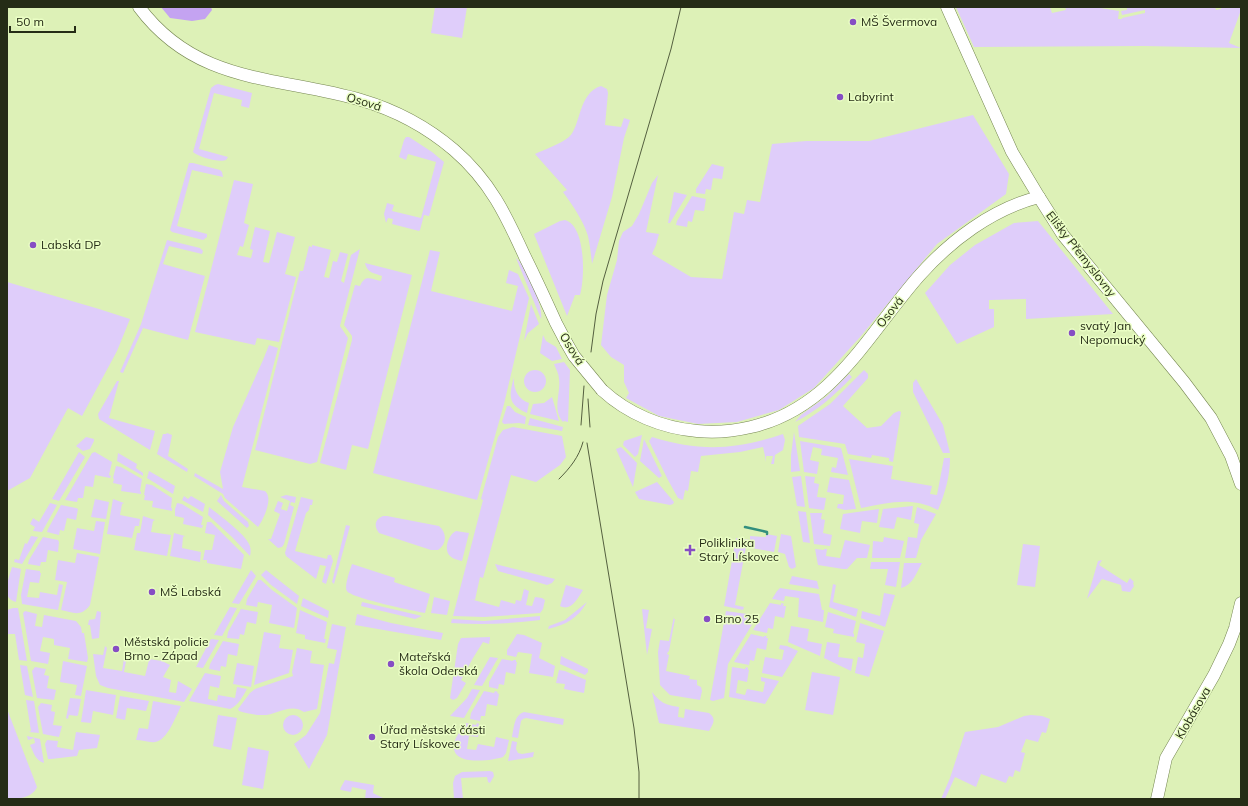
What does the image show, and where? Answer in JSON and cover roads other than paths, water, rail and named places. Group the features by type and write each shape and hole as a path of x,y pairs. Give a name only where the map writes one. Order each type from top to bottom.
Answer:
{"street":[{"name":"Osová","path":"139,7 157,29 169,39 189,53 210,64 242,75 340,95 372,104 397,114 426,129 454,150 481,177 502,207 556,323 574,356 602,390 610,397 638,414 664,425 683,430 722,432 767,423 784,416 808,401 829,385 843,370 919,276 938,256 960,237 987,220 1016,204 1038,198"},
{"name":"Elišky Přemyslovny","path":"947,7 1012,152 1038,198 1063,235 1181,377 1211,418 1231,456 1241,484"},
{"name":"Klobásova","path":"1157,799 1166,758 1214,675 1229,644 1235,628 1241,603"}],"waterway":[{"path":"745,527 767,532 767,534"}],"tram line":[{"path":"591,352 596,314 603,281 671,49 681,7"},
{"path":"581,425 584,386"},
{"path":"588,399 590,427"},
{"path":"559,479 574,462 583,442"},
{"path":"587,443 634,728 639,772 639,799"}],"place":[{"name":"MŠ Švermova","path":"853,22"},
{"name":"Labyrint","path":"840,97"},
{"name":"Labská DP","path":"33,245"},
{"name":"svatý Jan Nepomucký","path":"1072,333"},
{"name":"Poliklinika Starý Lískovec","path":"690,550"},
{"name":"MŠ Labská","path":"152,592"},
{"name":"Brno 25","path":"707,619"},
{"name":"Městská policie Brno - Západ","path":"116,649"},
{"name":"Mateřská škola Oderská","path":"391,664"},
{"name":"Úřad městské části Starý Lískovec","path":"372,737"}]}
